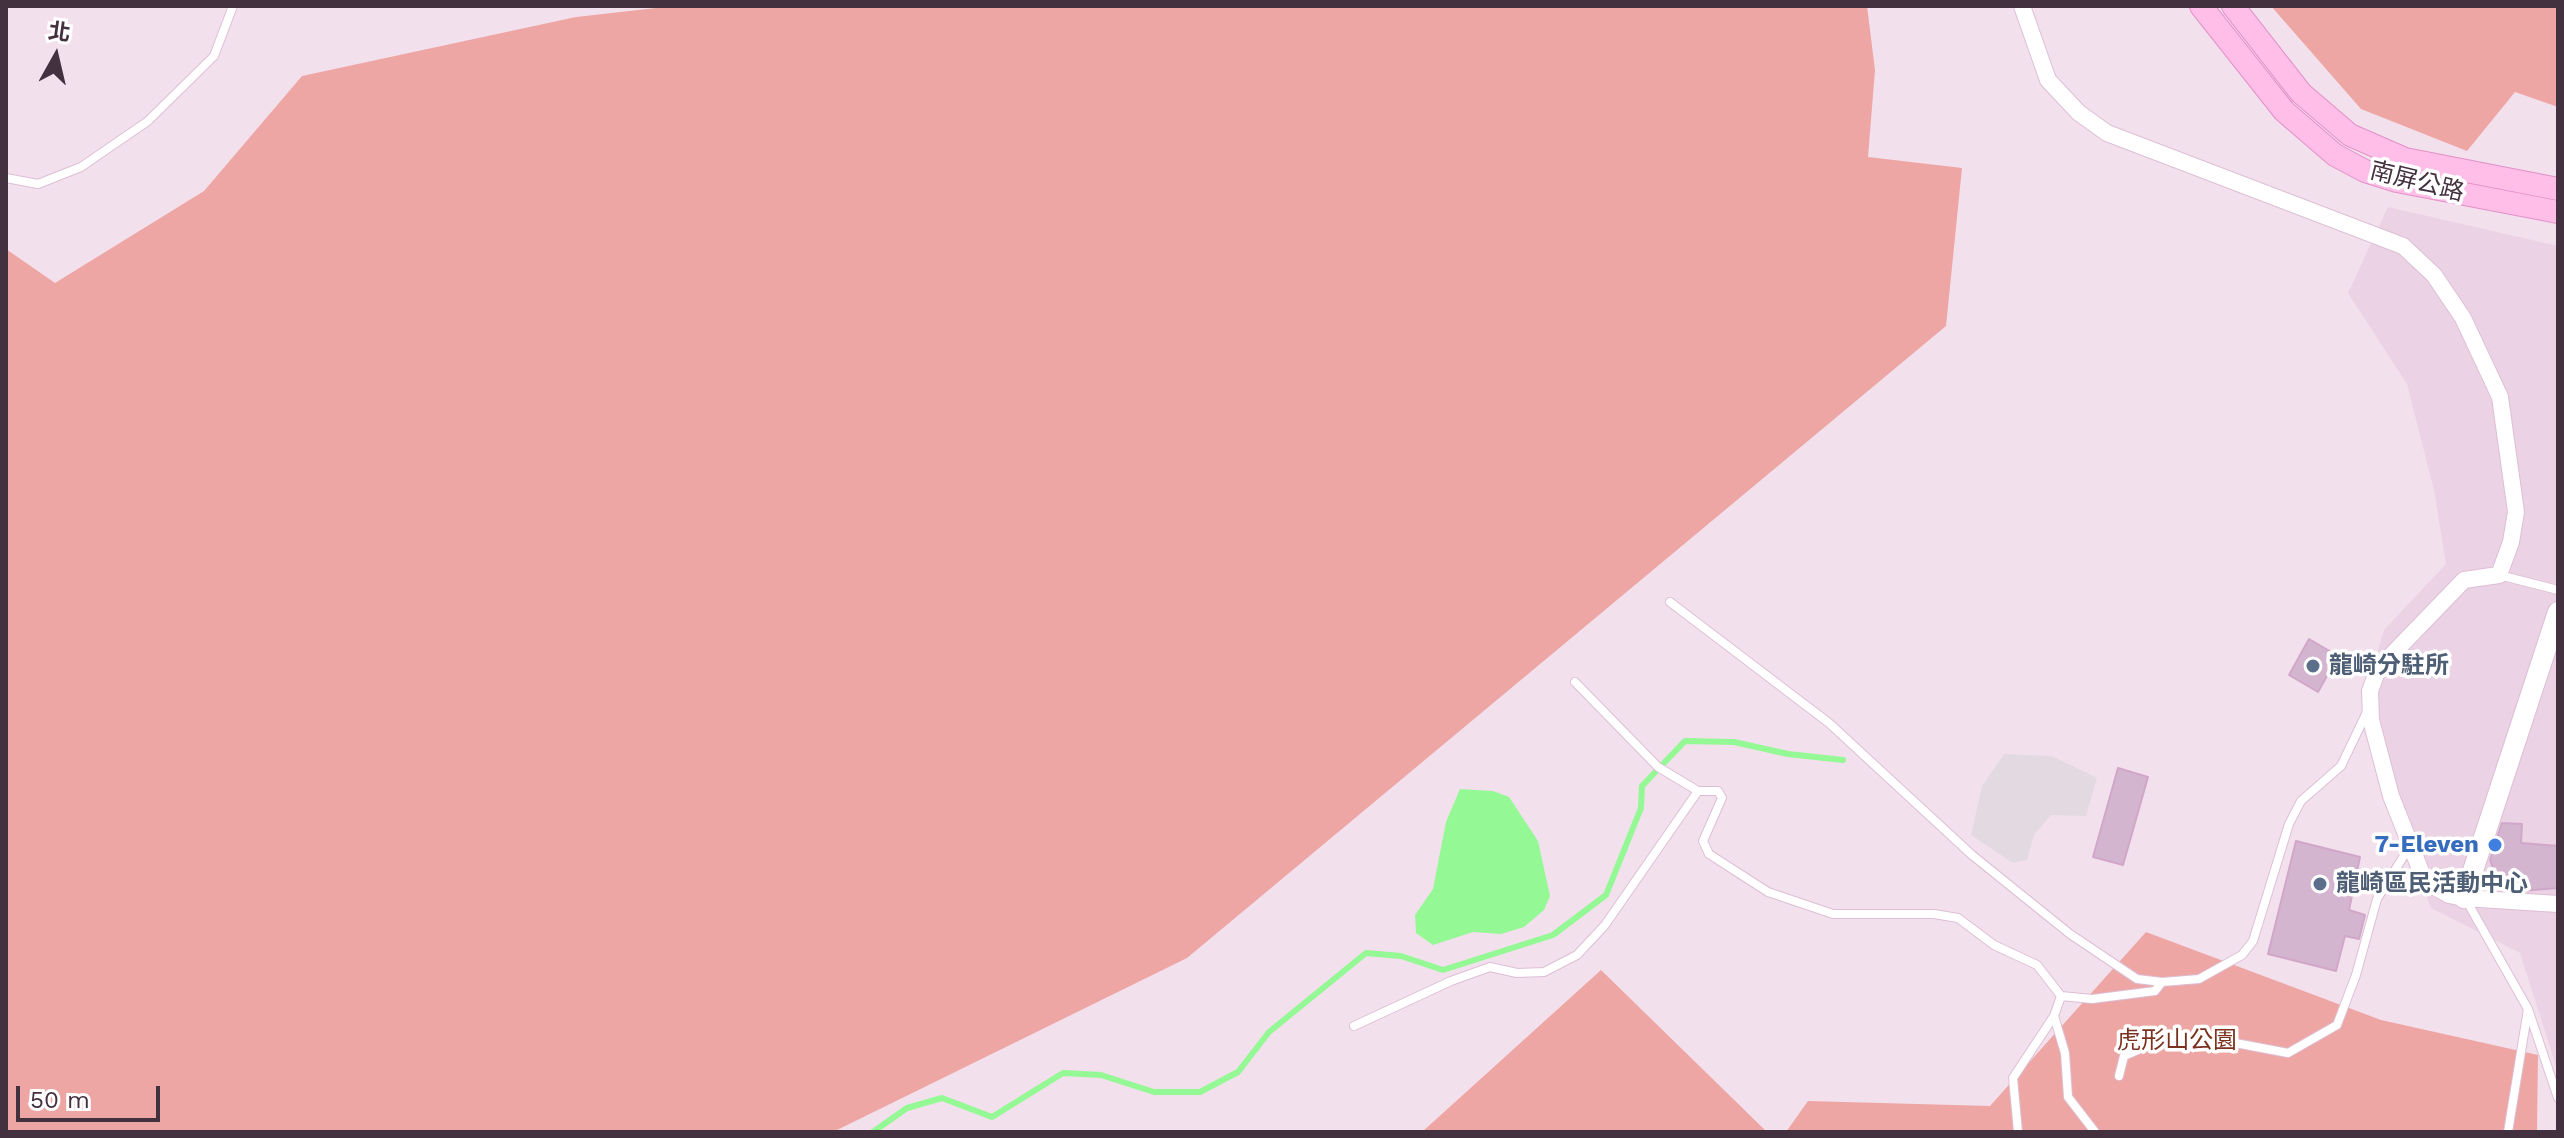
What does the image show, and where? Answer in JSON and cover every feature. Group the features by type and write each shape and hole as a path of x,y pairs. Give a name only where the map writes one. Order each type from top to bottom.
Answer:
{"main road":[{"name":"南屏公路","path":"2201,6 2284,111 2335,155 2365,171 2397,181 2558,212"},
{"name":"南屏公路","path":"2233,6 2301,93 2350,135 2405,159 2558,189"}],"street":[{"path":"2022,6 2048,80 2062,98 2107,133 2403,246 2434,275 2463,318 2500,397 2516,512 2511,542 2499,575 2464,580 2378,669 2373,679 2370,707 2379,757 2411,845 2430,884 2449,895 2464,898 2558,904"},
{"path":"2464,898 2558,612"}],"lane":[{"path":"6,178 38,184 81,167 148,121 214,56 233,6"},
{"path":"2499,575 2558,590"},
{"path":"1670,602 1829,723 1859,755 1972,855 2070,934 2137,979 2162,982 2199,979 2242,955 2253,941 2289,824 2301,801 2341,766 2370,707"},
{"path":"1575,682 1658,767 1698,791 1718,791 1722,798 1704,832 1703,841 1709,854 1768,892 1833,914 1934,914 1958,918 1994,945 2037,965 2061,996 2092,999 2155,991 2162,982"},
{"path":"1354,1026 1451,981 1490,967 1517,973 1544,972 1577,955 1605,925 1698,791"},
{"path":"2119,1076 2124,1056 2156,1042 2230,1042 2288,1053 2337,1025 2356,975 2377,899 2411,845"},
{"path":"2464,898 2528,1009 2558,1098"},
{"path":"2018,1132 2013,1078 2054,1016 2061,996"},
{"path":"2508,1132 2528,1009"},
{"path":"2054,1016 2065,1053 2068,1097 2095,1132"}],"shaded area":[{"path":"2388,207 2558,246 2558,1088 2556,1066 2520,953 2431,908 2372,756 2362,704 2384,630 2446,564 2434,490 2407,384 2348,293"},
{"path":"2004,754 2052,756 2097,778 2086,816 2051,815 2034,835 2027,860 2013,863 1971,835 1982,786"},
{"path":"1460,789 1493,791 1509,797 1538,841 1550,896 1544,910 1524,927 1501,934 1473,932 1433,945 1416,933 1415,915 1433,889 1446,822"}],"green space":[{"path":"674,6 1867,6 1875,70 1868,157 1962,168 1946,326 1187,958 833,1132 6,1132 6,249 55,283 204,191 302,76 576,17"},
{"path":"2271,6 2558,6 2558,107 2515,92 2467,151 2361,109"},
{"name":"虎形山公園","path":"2146,932 2381,1020 2538,1055 2537,1132 1786,1132 1808,1101 1990,1106"},
{"path":"1601,970 1767,1132 1422,1132"}],"building":[{"name":"龍崎分駐所","path":"2309,639 2338,656 2318,692 2289,675"},
{"path":"2118,768 2148,777 2123,865 2093,857"},
{"path":"2502,823 2522,824 2521,843 2558,846 2558,888 2521,891 2507,885 2494,871 2490,860"},
{"name":"龍崎區民活動中心","path":"2296,841 2360,857 2349,910 2365,915 2359,939 2345,936 2336,971 2268,954"}],"waterway":[{"path":"873,1132 907,1108 942,1098 992,1117 1063,1073 1101,1075 1154,1092 1200,1092 1238,1072 1269,1032 1366,953 1401,956 1443,970 1553,935 1606,895 1641,808 1642,786 1685,741 1734,742 1788,754 1843,760"}],"place":[{"name":"龍崎分駐所","path":"2313,666"},
{"name":"7-Eleven","path":"2495,845"},
{"name":"龍崎區民活動中心","path":"2320,884"}]}
